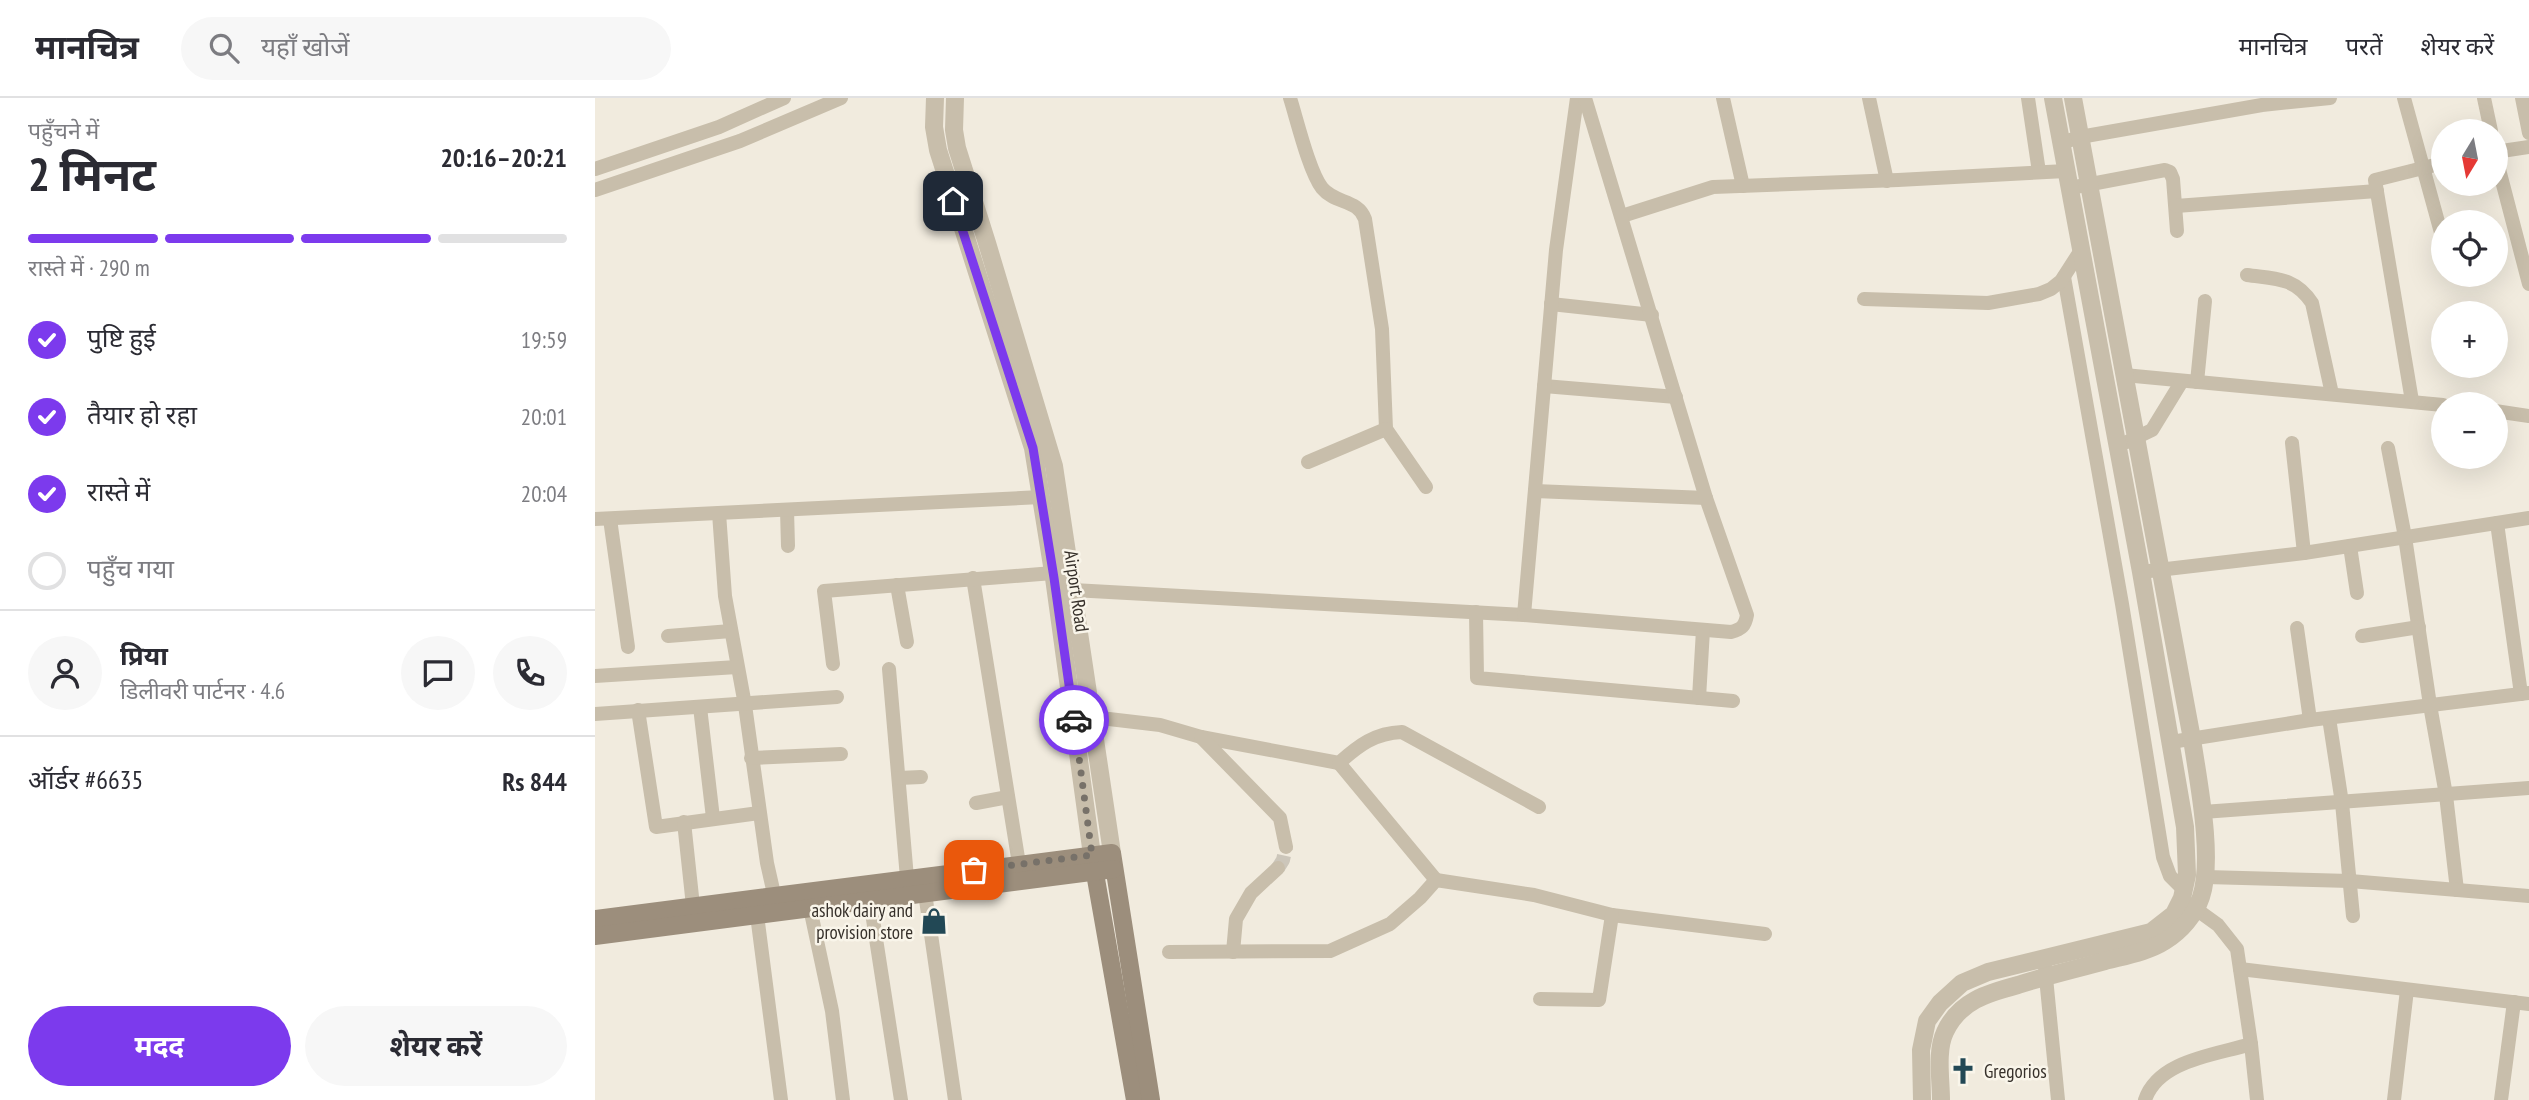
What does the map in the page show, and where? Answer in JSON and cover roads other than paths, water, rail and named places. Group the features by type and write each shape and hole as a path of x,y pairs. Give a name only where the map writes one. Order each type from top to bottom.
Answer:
{"main road":[{"path":"595,936 925,893 1113,861"},
{"name":"Airport Road","path":"1113,861 1151,1100"},
{"path":"595,919 1019,864 1093,864"},
{"name":"Airport Road","path":"1093,864 1135,1100"}],"street":[{"path":"595,169 719,127 784,98"},
{"path":"595,190 740,141 841,98"},
{"name":"Airport Road","path":"935,98 934,127 938,150 1033,448 1093,864"},
{"name":"Airport Road","path":"955,98 954,130 957,148 1054,466 1113,861"},
{"path":"1290,98 1315,175 1322,187 1341,201 1356,205 1365,219 1382,329 1386,429 1426,487"},
{"path":"1524,615 1556,250 1577,98"},
{"path":"1073,590 1524,615 1731,632 1740,630 1747,615 1706,498 1585,98"},
{"path":"1723,98 1743,186"},
{"path":"1869,98 1887,181"},
{"path":"2028,98 2039,172"},
{"path":"1941,1100 1941,1052 1944,1034 1954,1016 1970,1002 1993,992 2131,954 2165,941 2185,924 2196,910 2206,877 2203,812 2192,739 2117,445 2053,98"},
{"path":"1922,1100 1921,1050 1927,1021 1940,1003 1962,983 1988,972 2043,957 2151,932 2173,914 2183,894 2187,864 2185,827 2162,690 2135,439 2073,98"},
{"path":"2061,144 2080,137 2262,101 2330,98"},
{"path":"2404,98 2435,210"},
{"path":"2484,98 2488,119"},
{"path":"2522,98 2529,133"},
{"path":"2508,151 2529,147"},
{"path":"2412,401 2375,180 2431,166"},
{"path":"1622,216 1713,187 2039,172 2089,184 2165,170 2170,172 2173,180 2177,232"},
{"path":"2176,206 2377,191"},
{"path":"2506,196 2529,284"},
{"path":"1864,299 1987,303 2039,294 2051,289 2064,277 2081,250"},
{"path":"2247,275 2287,281 2305,293 2312,303 2332,394"},
{"path":"2064,277 2164,857 2170,876 2183,894 2196,910 2228,936 2237,949 2257,1100"},
{"path":"2117,445 2152,430 2190,381 2205,301"},
{"path":"1551,304 1652,315"},
{"path":"2124,375 2431,403"},
{"path":"1544,386 1676,397"},
{"path":"2508,413 2529,416"},
{"path":"1308,462 1386,429"},
{"path":"2292,443 2304,553"},
{"path":"2388,448 2446,795 2457,890"},
{"path":"1535,491 1706,498"},
{"path":"595,519 1041,497"},
{"path":"787,510 787,546"},
{"path":"719,513 725,596 774,894"},
{"path":"2150,570 2304,553 2529,518"},
{"path":"610,519 628,647"},
{"path":"2171,742 2309,720 2525,694 2497,523"},
{"path":"2350,546 2357,593"},
{"path":"832,664 824,591 1053,573"},
{"path":"973,578 1019,864"},
{"path":"897,585 907,642"},
{"path":"1476,612 1477,678 1733,701"},
{"path":"2362,636 2419,627"},
{"path":"2297,628 2309,720"},
{"path":"1699,698 1703,630"},
{"path":"668,636 731,631"},
{"path":"595,676 737,667"},
{"path":"889,669 901,834 907,878"},
{"path":"2137,693 2162,690"},
{"path":"595,714 837,697"},
{"path":"700,706 713,818"},
{"path":"638,710 656,827 759,813"},
{"path":"1092,717 1160,725 1201,737 1339,764 1436,880 1534,895 1612,915 1766,934"},
{"path":"2329,718 2342,803 2353,916"},
{"path":"1339,764 1360,744 1385,733 1402,732 1539,807"},
{"path":"1201,737 1280,818 1286,847"},
{"path":"751,758 841,754"},
{"path":"899,778 921,777"},
{"path":"2203,812 2529,788"},
{"path":"976,803 1008,797"},
{"path":"684,822 694,906"},
{"path":"1233,952 1236,919 1251,893 1278,867"},
{"path":"2206,877 2350,881 2529,896"},
{"path":"1169,953 1330,951 1389,924 1420,898 1436,880"},
{"path":"925,893 955,1100"},
{"path":"870,900 901,1100"},
{"path":"810,908 832,1011 843,1100"},
{"path":"757,915 781,1100"},
{"path":"1540,999 1599,1000 1612,915"},
{"path":"2043,957 2058,1100"},
{"path":"2240,969 2522,1003 2501,1100"},
{"path":"2394,1100 2407,990"},
{"path":"2145,1100 2148,1090 2160,1077 2181,1065 2251,1044"}],"tunnel":[{"path":"1278,868 1286,847"}],"place":[{"name":"ashok dairy and provision store","path":"934,921"},
{"name":"Gregorios","path":"1963,1071"}]}
